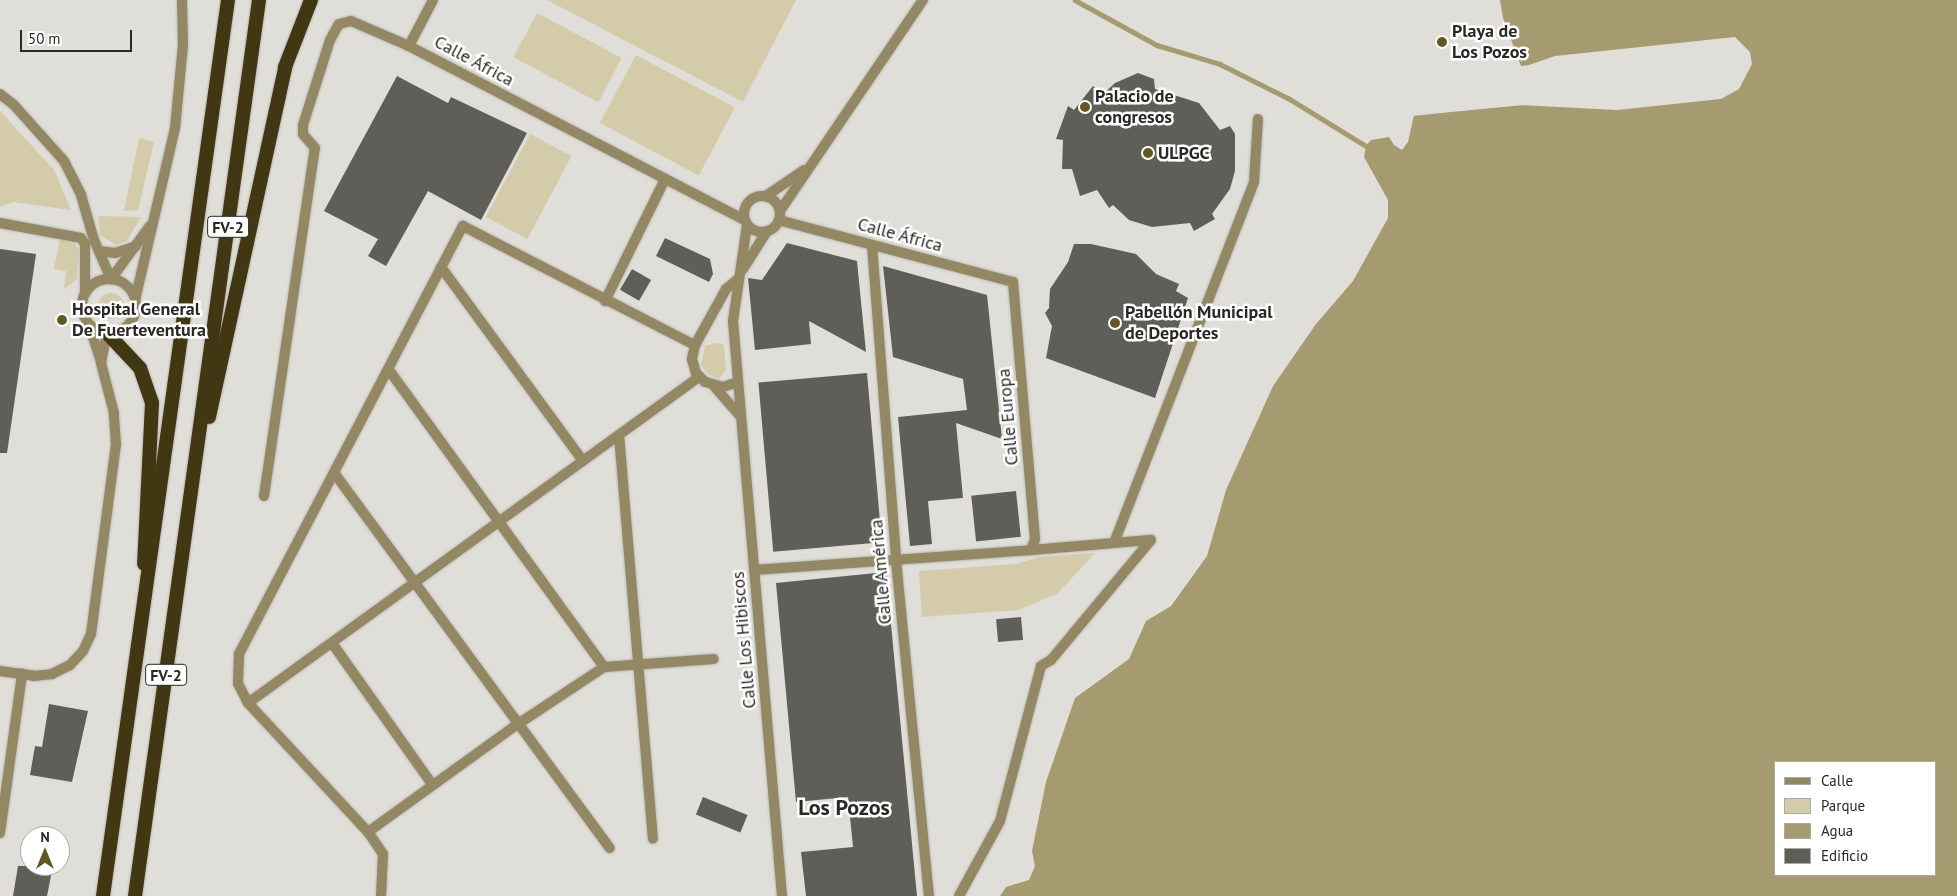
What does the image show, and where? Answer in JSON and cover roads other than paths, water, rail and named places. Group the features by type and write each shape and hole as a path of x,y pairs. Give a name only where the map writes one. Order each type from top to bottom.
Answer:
{"highway":[{"name":"FV-2","path":"103,896 228,0"},
{"name":"FV-2","path":"135,896 259,0"},
{"path":"197,453 213,405 283,76 311,0"},
{"path":"107,333 140,368 152,403 152,435 142,544 146,592"}],"street":[{"path":"89,325 107,333 128,325 136,311 136,300 176,121 183,45 182,0"},
{"path":"409,46 433,0"},
{"path":"741,417 734,405 714,386 699,377 692,359 695,345 726,289 739,276 811,165 923,0"},
{"name":"Calle África","path":"264,496 315,148 304,134 303,125 330,40 340,24 351,21 409,46 746,222"},
{"path":"0,94 14,105 64,161 86,208 99,251 111,279"},
{"path":"1114,543 1254,182 1258,119"},
{"path":"767,231 756,231 746,222 746,204 755,197 766,196 811,165"},
{"path":"605,301 665,179"},
{"path":"766,196 775,201 779,216"},
{"name":"Calle África","path":"710,202 746,204"},
{"path":"69,234 82,228 86,208"},
{"name":"Calle África","path":"779,216 872,245 1013,282"},
{"path":"111,279 154,221"},
{"name":"Calle Los Hibiscos","path":"746,222 733,321 782,896"},
{"path":"0,223 69,234 81,238 85,248 85,293 82,310 89,325 101,363 114,413 116,445 91,634 83,651 70,664 52,674 0,672"},
{"path":"381,896 382,854 368,832 248,704 238,684 239,654 336,474 463,226 605,301 695,345"},
{"name":"Calle América","path":"872,245 896,560 929,896"},
{"path":"99,251 115,253 137,246"},
{"path":"442,267 583,461"},
{"path":"85,293 95,283 111,279 125,283 136,300"},
{"name":"Calle Europa","path":"1013,282 1035,539 1031,550"},
{"path":"101,363 107,333"},
{"path":"389,370 604,667"},
{"path":"248,704 699,377"},
{"path":"714,386 738,382"},
{"path":"619,435 653,840"},
{"path":"336,474 610,848"},
{"path":"754,570 1151,540 1051,660 1041,666 1000,821 959,896"},
{"path":"332,643 432,784"},
{"path":"368,832 432,784 604,667 714,659"},
{"path":"0,833 22,674"}],"water":[{"path":"1500,0 1957,0 1957,896 1000,896 1006,887 1029,880 1035,866 1032,851 1046,782 1075,698 1129,659 1146,621 1171,606 1207,556 1226,490 1273,386 1316,324 1353,281 1388,218 1388,200 1364,157 1366,146 1371,140 1389,137 1394,145 1402,150 1408,142 1414,115 1721,87 1727,85 1739,71 1735,53 1717,45 1521,66 1503,18"}],"waterway":[{"path":"1075,0 1157,45 1220,64 1288,98 1366,146"}],"place":[{"name":"Playa de Los Pozos","path":"1442,42"},
{"name":"Palacio de congresos","path":"1085,107"},
{"name":"ULPGC","path":"1148,153"},
{"name":"Hospital General De Fuerteventura","path":"62,320"},
{"name":"Pabellón Municipal de Deportes","path":"1115,323"}],"district":[{"name":"Los Pozos","path":"844,808"}]}
